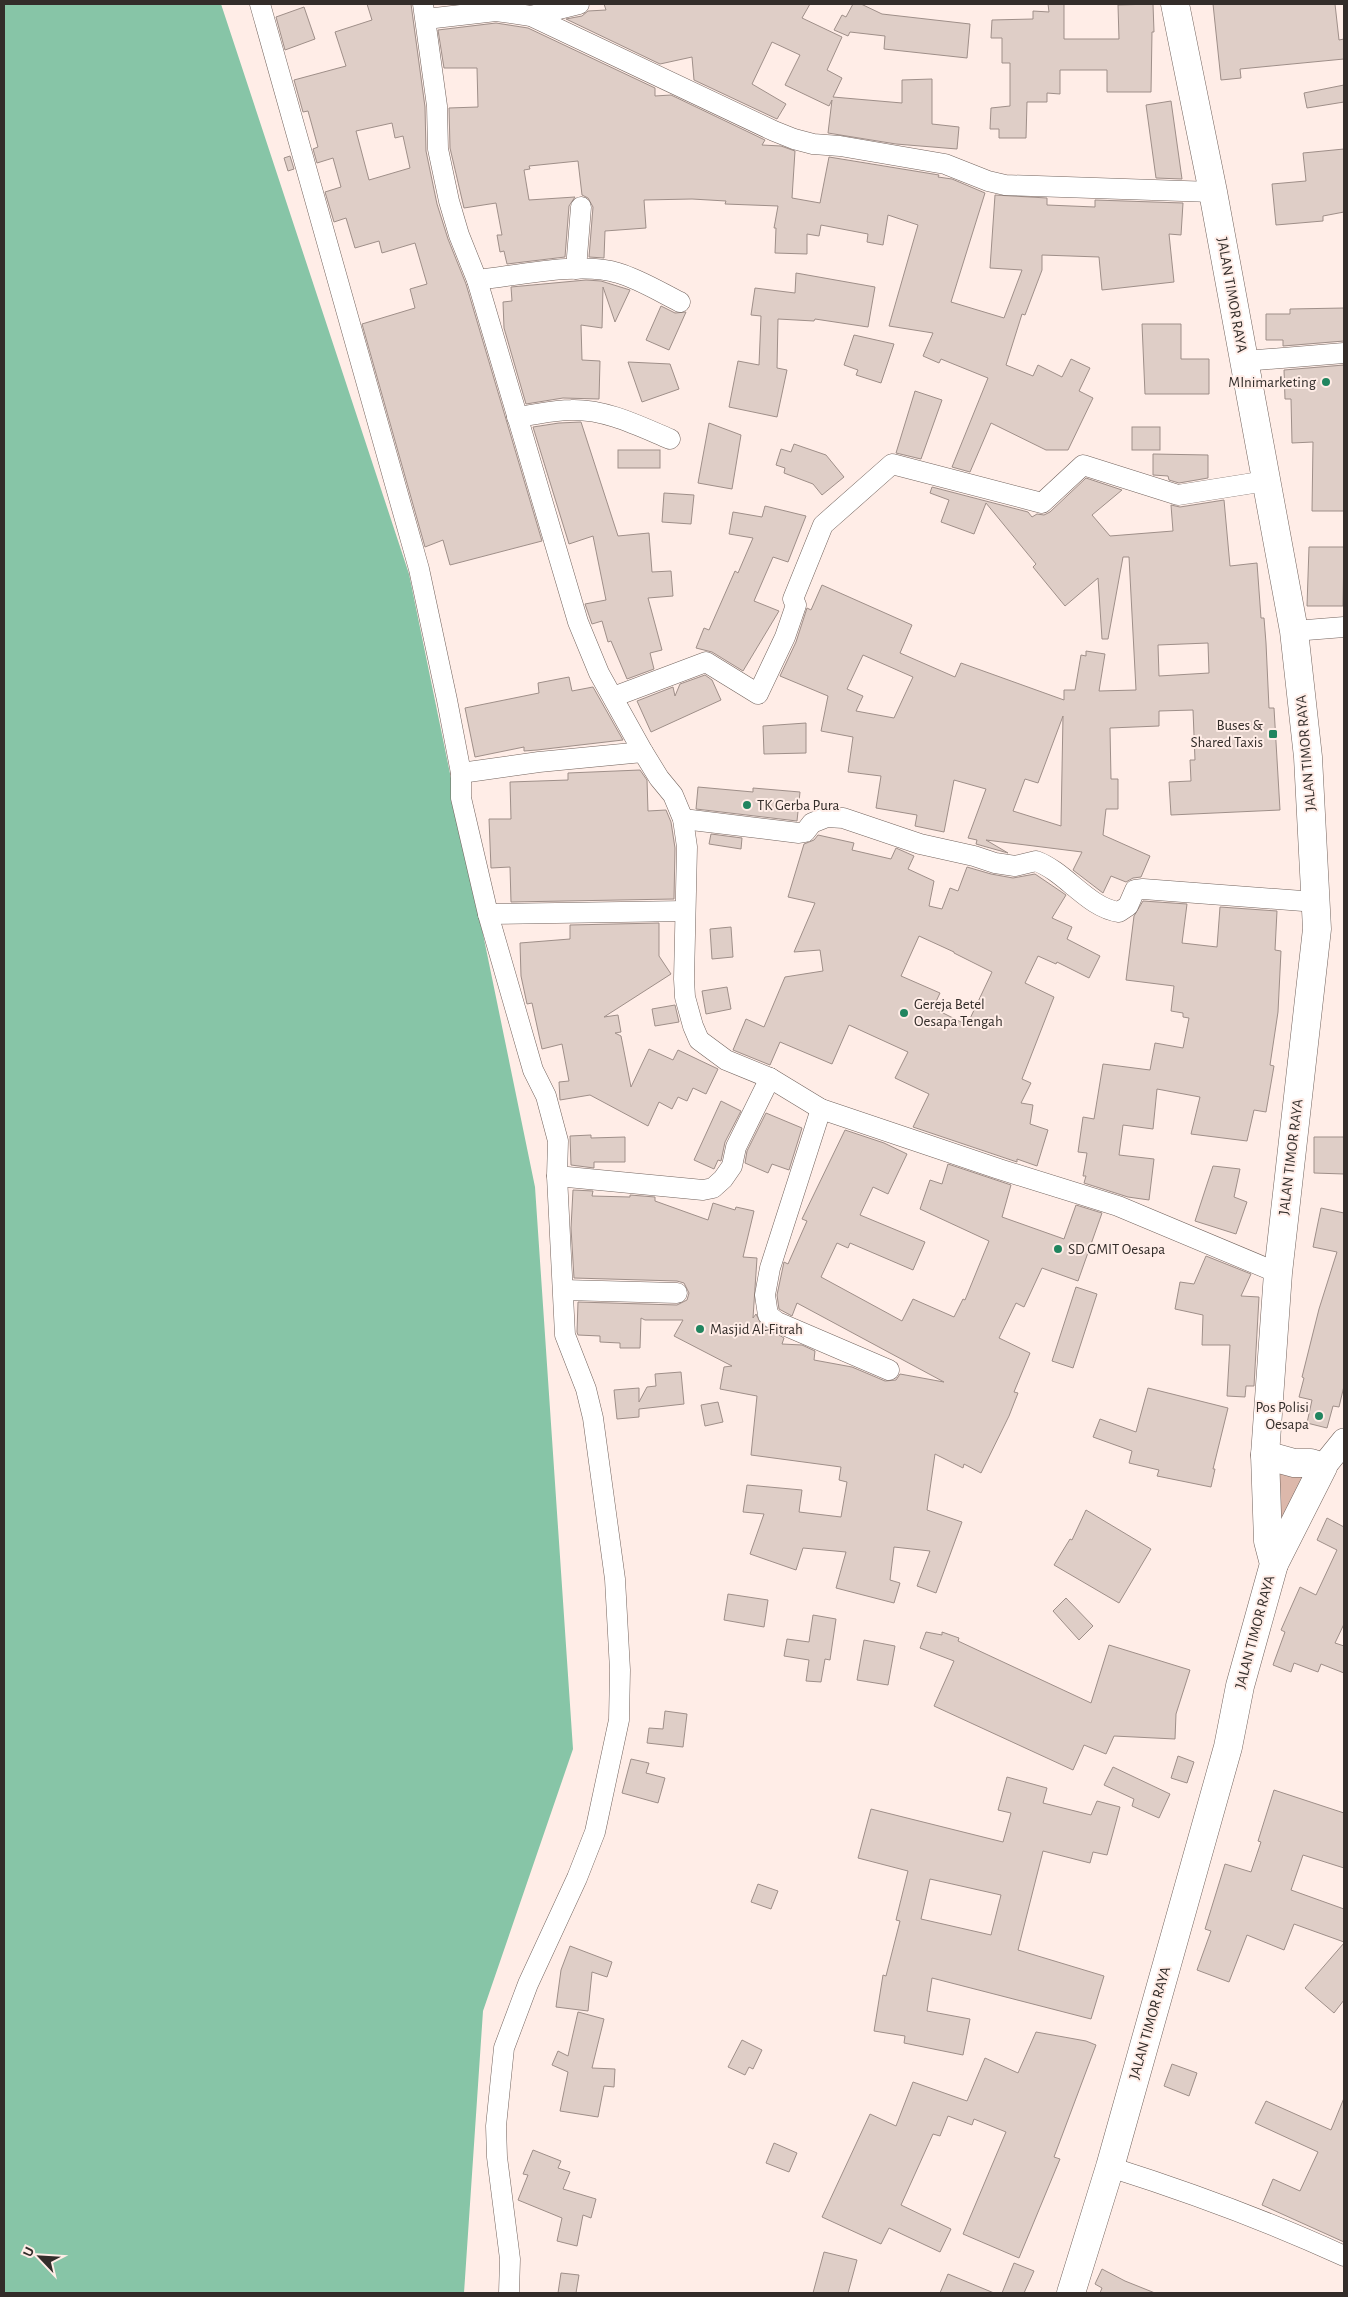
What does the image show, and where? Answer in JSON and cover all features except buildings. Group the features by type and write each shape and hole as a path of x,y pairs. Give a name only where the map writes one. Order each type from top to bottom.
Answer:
{"highway":[{"name":"JALAN TIMOR RAYA","path":"1071,2293 1110,2166 1228,1747 1240,1686 1274,1564 1268,1541 1264,1455 1278,1273 1317,929 1308,757 1294,631 1213,192 1175,4"},
{"path":"1264,1455 1294,1463 1311,1463 1323,1467 1274,1564"}],"main road":[{"path":"1323,1467 1344,1441"}],"street":[{"path":"260,4 419,569 460,773 461,798 488,914 534,1070 546,1096 558,1141 557,1176 565,1335 586,1389 593,1418 615,1579 620,1670 618,1720 595,1832 578,1878 528,1984 504,2048 496,2126 497,2157 510,2259 508,2293"},
{"path":"532,16 579,4"},
{"path":"1213,192 1005,185 988,181 945,164 794,139 532,16 496,11 425,11 437,106 438,149 449,201 459,236 477,280 578,622 599,673 643,752 659,778 673,795 683,819 687,847 685,911 686,996 693,1026 699,1040 726,1060 770,1078 820,1109 999,1169 1118,1206 1278,1273"},
{"path":"576,269 581,207"},
{"path":"477,280 576,269 617,272 680,302"},
{"path":"1244,361 1344,353"},
{"path":"517,417 570,410 587,410 612,415 670,439"},
{"path":"613,697 706,662 758,694 785,637 796,605 793,599 823,525 892,464 1042,503 1083,464 1178,495 1266,481"},
{"path":"1294,631 1344,627"},
{"path":"460,773 539,762 643,752"},
{"path":"683,819 799,833 805,832 812,823 826,817 843,818 920,844 974,856 995,863 1015,866 1036,861 1056,871 1102,907 1119,912 1128,906 1135,890 1143,889 1316,902"},
{"path":"488,914 685,911"},
{"path":"557,1176 703,1190 713,1188 723,1179 732,1166 736,1147 770,1078"},
{"path":"820,1109 770,1268 765,1295 768,1314 777,1322 889,1370"},
{"path":"564,1290 677,1294"},
{"path":"1110,2166 1180,2189 1298,2234 1344,2256"}],"shaded area":[{"path":"4,4 221,4 409,574 535,1187 573,1749 483,2011 464,2293 4,2293"},
{"path":"1281,1448 1317,1461 1270,1558"}],"place":[{"name":"MInimarketing","path":"1326,382"},
{"name":"Buses & Shared Taxis","path":"1273,734"},
{"name":"TK Gerba Pura","path":"747,805"},
{"name":"Gereja Betel Oesapa Tengah","path":"904,1013"},
{"name":"SD GMIT Oesapa","path":"1058,1249"},
{"name":"Masjid Al-Fitrah","path":"700,1329"},
{"name":"Pos Polisi Oesapa","path":"1319,1416"}]}
